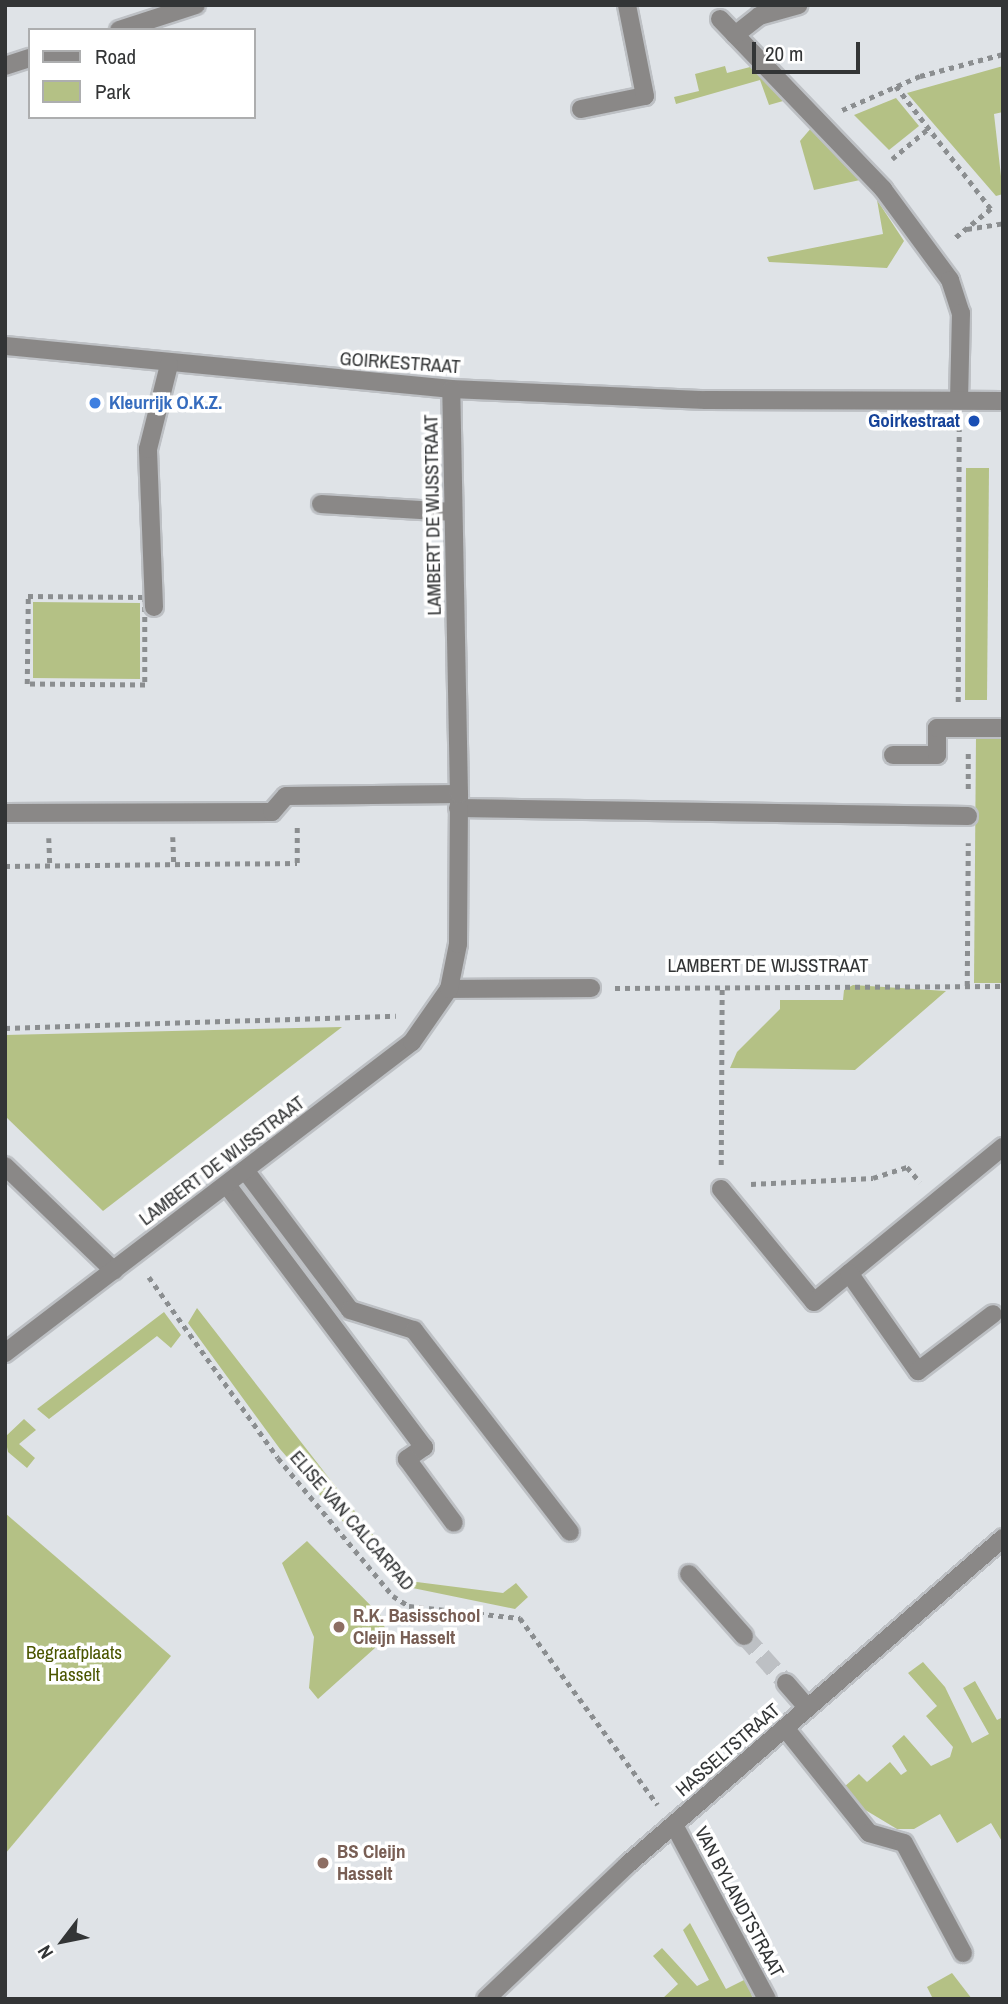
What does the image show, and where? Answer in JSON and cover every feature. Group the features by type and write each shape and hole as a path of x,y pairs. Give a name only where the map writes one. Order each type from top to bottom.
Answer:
{"street":[{"path":"125,28 195,5"},
{"path":"581,109 645,96 627,5"},
{"path":"735,35 759,16 799,5"},
{"path":"720,19 870,176 950,280 961,313 959,400"},
{"path":"5,66 28,59"},
{"name":"GOIRKESTRAAT","path":"5,346 169,365 451,389 706,400 1003,401"},
{"path":"154,607 148,449 169,365"},
{"name":"LAMBERT DE WIJSSTRAAT","path":"5,1353 227,1185 429,1023 449,989 458,944 451,389"},
{"path":"321,504 453,512"},
{"path":"893,755 937,755 937,727 1003,728"},
{"path":"5,813 272,812 286,796 296,796 968,816"},
{"path":"449,989 591,988"},
{"path":"721,1189 814,1302 1003,1146"},
{"path":"5,1166 114,1272"},
{"path":"245,1170 350,1310 414,1330 570,1532"},
{"path":"227,1185 424,1447 407,1459 454,1523"},
{"path":"849,1273 918,1371 993,1314"},
{"name":"HASSELTSTRAAT","path":"486,1999 674,1825 1003,1538"},
{"path":"689,1574 744,1636"},
{"path":"786,1684 808,1708"},
{"path":"785,1728 869,1833 904,1843 963,1953"},
{"name":"VAN BYLANDTSTRAAT","path":"674,1825 767,1999"}],"path":[{"path":"817,121 896,86 1003,54"},
{"path":"896,86 991,209 933,256"},
{"path":"870,176 929,128"},
{"path":"967,229 1003,223"},
{"path":"959,400 963,728 968,816 967,986"},
{"path":"28,596 145,597 145,685 27,684 28,596"},
{"path":"5,866 298,863 296,796"},
{"name":"LAMBERT DE WIJSSTRAAT","path":"591,988 1003,986"},
{"path":"722,987 721,1189 785,1178 873,1178 907,1167 936,1201"},
{"path":"5,1028 408,1016 429,1023"},
{"name":"ELISE VAN CALCARPAD","path":"133,1256 278,1458 393,1595 409,1606 520,1618 674,1825"}],"green space":[{"path":"725,66 727,73 754,66 783,101 769,105 760,80 676,104 674,97 699,91 695,74"},
{"path":"1003,66 1003,112 994,114 1003,194 996,196 907,93"},
{"path":"896,98 919,126 889,150 854,115"},
{"path":"812,127 860,180 814,190 800,141"},
{"path":"877,200 904,241 887,268 769,262 767,257 883,234"},
{"path":"966,468 989,468 987,700 965,700"},
{"path":"33,602 140,603 140,679 33,678"},
{"path":"976,737 1003,737 1003,983 974,983"},
{"path":"853,985 946,991 855,1070 730,1068 737,1052 780,1009 780,1000 843,1000 844,990"},
{"path":"342,1027 103,1211 5,1116 5,1035"},
{"path":"197,1308 409,1581 503,1593 516,1583 528,1597 515,1609 398,1585 280,1449 188,1323"},
{"path":"164,1312 181,1335 171,1348 157,1336 49,1419 37,1409"},
{"path":"24,1419 36,1430 19,1444 35,1458 27,1468 8,1452 5,1437"},
{"name":"Begraafplaats Hasselt","path":"5,1513 171,1656 5,1854"},
{"path":"307,1541 384,1619 385,1639 318,1699 309,1688 314,1637 282,1563"},
{"path":"923,1662 945,1687 972,1743 989,1734 963,1688 975,1681 997,1720 1003,1717 1003,1843 991,1823 957,1843 940,1814 914,1829 897,1829 862,1808 844,1787 859,1774 867,1782 890,1762 901,1775 907,1771 892,1746 904,1735 931,1766 950,1757 953,1747 926,1716 937,1706 908,1673"},
{"path":"690,1923 726,1989 746,1979 753,1999 662,1999 678,1984 653,1956 662,1948 697,1986 709,1980 683,1930"},
{"path":"952,1973 972,1999 933,1999 927,1987"}],"tunnel":[{"path":"744,1636 786,1683"}],"place":[{"name":"Kleurrijk O.K.Z.","path":"95,403"},
{"name":"Goirkestraat","path":"974,421"},
{"name":"R.K. Basisschool Cleijn Hasselt","path":"339,1627"},
{"name":"BS Cleijn Hasselt","path":"323,1863"}]}
